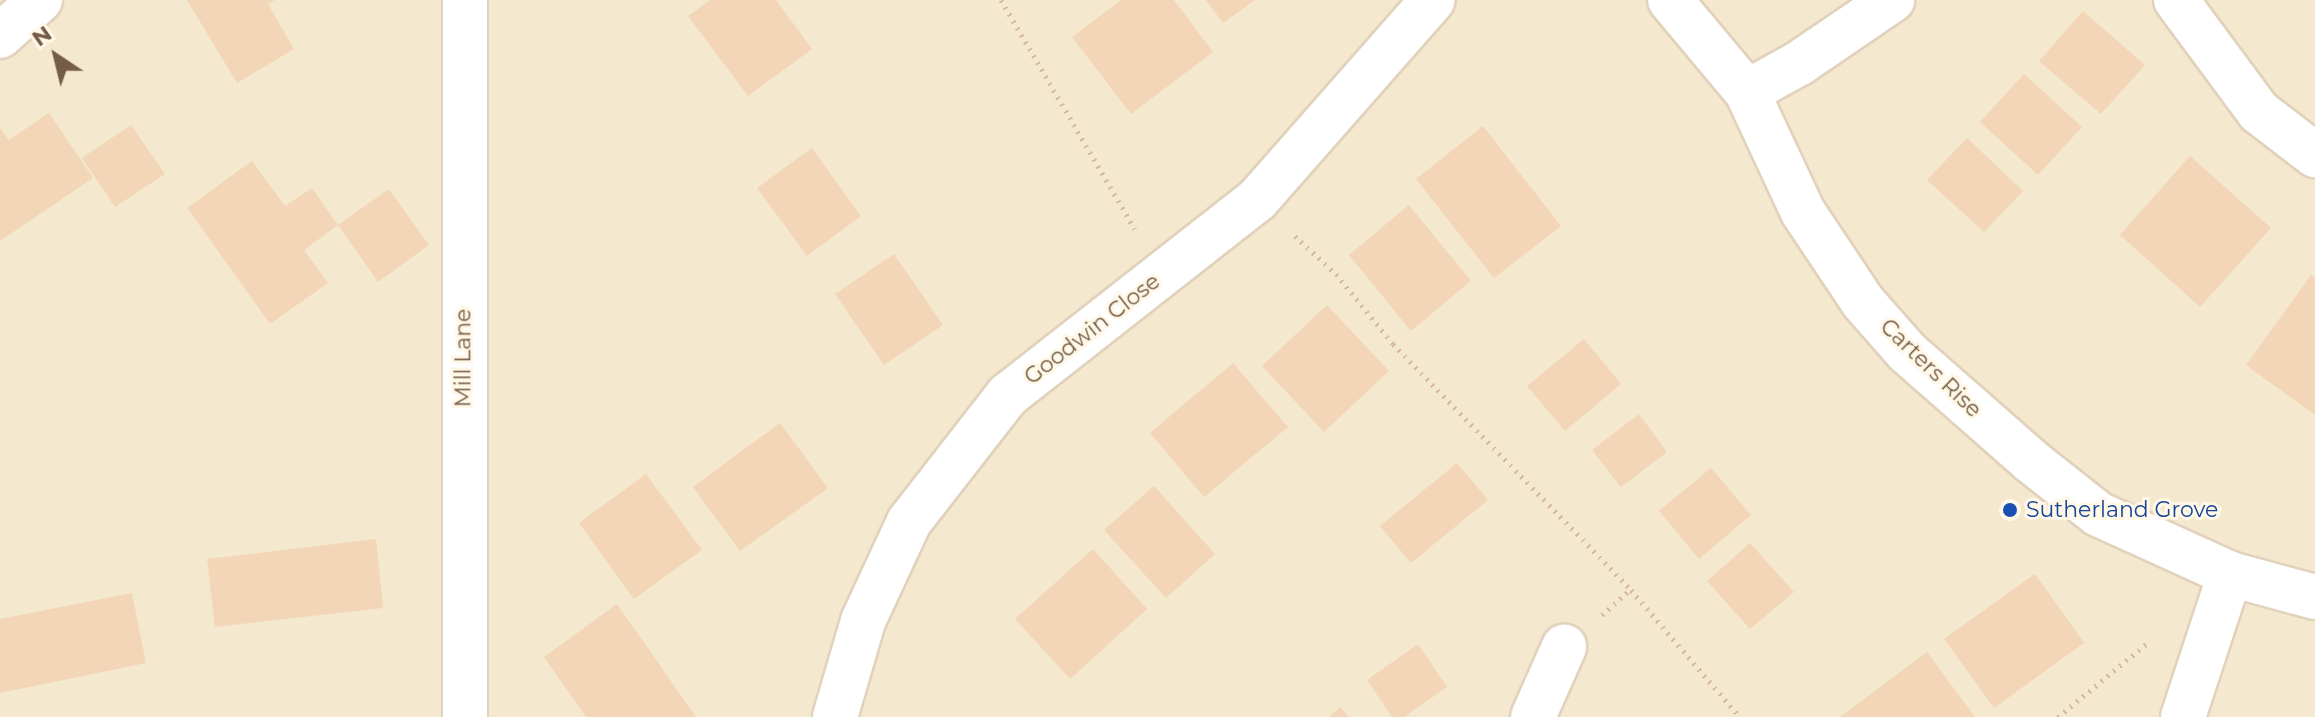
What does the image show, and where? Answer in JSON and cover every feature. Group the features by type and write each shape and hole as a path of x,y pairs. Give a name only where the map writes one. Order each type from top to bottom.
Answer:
{"street":[{"path":"0,36 40,0"},
{"name":"Mill Lane","path":"465,0 465,717"},
{"name":"Goodwin Close","path":"835,717 863,621 909,522 1008,395 1257,200 1433,0"},
{"name":"Carters Rise","path":"1670,0 1747,92 1803,212 1863,302 1907,352 2031,461 2098,514 2230,574 2315,597"},
{"path":"1747,92 1798,64 1892,0"},
{"path":"2176,0 2259,112 2315,155"},
{"path":"2183,717 2230,574"},
{"path":"1533,717 1564,647"}],"path":[{"path":"1001,0 1161,275"},
{"path":"1257,200 1336,274 1393,344 1631,590 1740,717"},
{"path":"2058,717 2162,631"}],"shaded area":[{"path":"0,0 2315,0 2315,717 0,717"}],"building":[{"path":"187,0 275,0 268,4 294,49 237,83"},
{"path":"710,0 776,0 812,49 748,96 688,16"},
{"path":"1121,0 1174,0 1213,52 1131,114 1072,37"},
{"path":"1206,0 1255,0 1223,23"},
{"path":"2083,11 2145,65 2101,114 2039,61"},
{"path":"2024,74 2082,127 2038,175 1980,122"},
{"path":"49,113 93,178 0,241 0,128 9,140"},
{"path":"131,125 165,174 115,207 82,158"},
{"path":"1483,126 1561,226 1494,278 1416,179"},
{"path":"1967,138 2023,191 1984,232 1927,180"},
{"path":"812,148 861,216 807,256 757,188"},
{"path":"2190,156 2271,228 2200,307 2120,235"},
{"path":"252,161 285,206 312,188 338,225 304,250 328,283 270,324 187,208"},
{"path":"389,189 429,245 378,282 338,225"},
{"path":"1409,205 1471,281 1411,331 1349,255"},
{"path":"894,254 943,325 884,365 835,294"},
{"path":"2311,275 2315,278 2315,415 2246,365"},
{"path":"1327,305 1389,371 1324,432 1262,366"},
{"path":"1584,339 1621,384 1565,431 1527,386"},
{"path":"1233,363 1288,427 1204,497 1150,433"},
{"path":"1639,414 1667,452 1621,487 1592,450"},
{"path":"780,423 828,488 740,551 693,487"},
{"path":"1457,463 1488,500 1411,563 1380,526"},
{"path":"1711,468 1751,515 1699,559 1659,511"},
{"path":"646,474 702,550 634,599 579,523"},
{"path":"1154,486 1215,554 1166,598 1104,530"},
{"path":"376,539 383,608 215,627 207,559"},
{"path":"1750,543 1794,592 1750,629 1707,581"},
{"path":"1093,549 1147,609 1070,679 1015,619"},
{"path":"2035,574 2084,643 1994,708 1944,639"},
{"path":"132,593 146,663 0,693 0,619"},
{"path":"617,604 696,717 586,717 544,657"},
{"path":"1418,644 1447,687 1404,717 1392,717 1367,680"},
{"path":"1927,652 1975,717 1840,717"},
{"path":"1340,707 1349,717 1329,717"}],"place":[{"name":"Sutherland Grove","path":"2010,510"}]}
